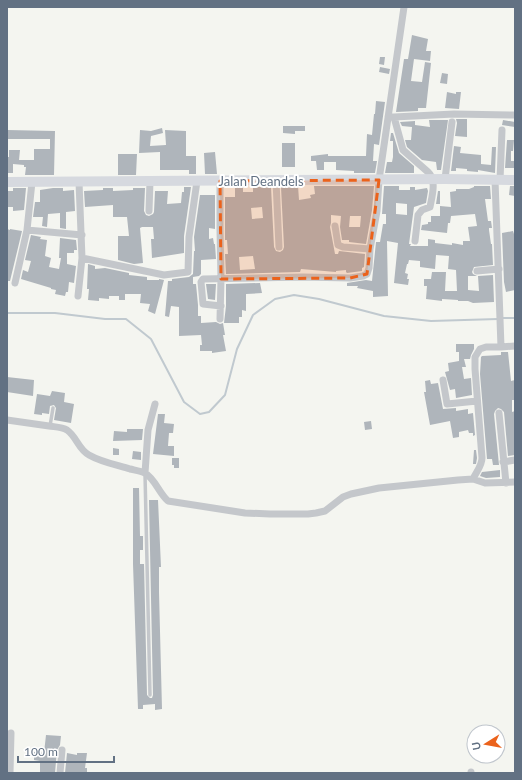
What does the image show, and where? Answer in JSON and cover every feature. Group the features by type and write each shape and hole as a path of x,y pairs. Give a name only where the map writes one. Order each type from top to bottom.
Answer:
{"street":[{"path":"221,306 203,304 201,282 203,279 303,277 350,278 367,274 377,211 379,180 391,117 404,7"},
{"path":"391,117 454,114 515,115"},
{"path":"391,117 403,150 432,175 434,180 430,207 422,210 417,218 416,241"},
{"path":"445,179 452,122"},
{"path":"501,347 498,180 502,130"},
{"name":"Jalan Deandels","path":"7,182 445,179 515,180"},
{"path":"149,211 150,181"},
{"path":"82,258 164,275 188,272 189,237 197,181"},
{"path":"220,181 220,319"},
{"path":"276,181 280,247"},
{"path":"15,283 27,230 32,182"},
{"path":"78,296 82,258 79,182"},
{"path":"335,226 338,245 343,247 370,249"},
{"path":"27,230 82,235"},
{"path":"477,271 499,269"},
{"path":"473,479 482,463 475,357 480,349 486,347 515,346"},
{"path":"443,380 447,404 477,401"},
{"path":"145,473 148,430 155,404"},
{"path":"499,413 506,483"},
{"path":"7,420 63,428 73,436 78,445 90,456 145,473 152,480 163,497 168,501 245,513 316,513 325,511 343,497 379,488 473,479 485,483 515,482"},
{"path":"503,462 515,460"},
{"path":"10,773 12,733"},
{"path":"60,773 62,750"}],"lane":[{"path":"50,426 53,408"},
{"path":"145,473 150,695"}],"highlighted area":[{"path":"379,180 367,274 350,278 221,279 220,181"}],"building":[{"path":"412,35 428,39 426,51 431,51 430,61 414,59 411,81 422,82 425,62 431,63 426,108 418,108 418,111 396,112 404,59 408,59"},
{"path":"380,57 385,57 384,65 379,64"},
{"path":"380,67 390,69 389,74 379,72"},
{"path":"442,73 448,74 447,84 440,83"},
{"path":"447,92 456,94 456,92 461,92 459,109 445,108"},
{"path":"376,101 385,102 379,145 374,144 373,161 377,161 375,173 354,173 354,171 336,170 336,162 324,162 324,170 317,170 316,161 311,161 311,156 328,154 328,156 366,156 367,134 372,135"},
{"path":"456,119 467,119 467,137 455,136 457,123"},
{"path":"429,120 448,120 441,170 437,170 436,162 422,160 407,147 405,140 411,140 412,127 402,126 400,122 415,121 415,125 430,127"},
{"path":"503,120 515,122 515,127 502,125"},
{"path":"283,126 305,126 305,131 295,131 295,134 283,133"},
{"path":"162,128 163,133 151,136 150,146 166,145 165,130 186,131 186,156 196,156 196,174 189,174 189,170 160,170 160,152 139,153 140,130 151,131"},
{"path":"7,130 55,131 54,175 25,175 26,167 24,167 24,165 13,164 13,173 7,173 7,157 9,157 9,150 20,150 19,160 34,160 34,149 50,149 50,139 7,139"},
{"path":"391,133 393,133 399,153 414,166 414,173 385,173 387,162 392,162 393,157 393,141 390,141"},
{"path":"507,140 514,140 513,151 511,151 511,161 515,161 515,168 505,168"},
{"path":"282,143 295,143 295,167 282,167"},
{"path":"454,146 461,147 460,153 481,155 481,164 491,165 492,147 496,147 495,173 478,170 478,172 467,171 467,169 456,168 456,171 451,171"},
{"path":"215,152 217,174 205,174 204,153"},
{"path":"118,154 137,154 136,175 118,175"},
{"path":"298,186 299,200 311,198 310,195 315,194 314,186 374,186 372,210 366,244 342,240 340,227 341,216 331,215 330,227 335,254 338,254 339,251 365,254 364,267 362,268 362,271 347,273 346,270 336,272 301,269 300,272 226,274 225,254 228,254 227,240 225,240 225,197 235,197 235,187 243,187 243,192 253,192 253,187 271,187 274,247 276,251 280,252 284,247 281,187","holes":["262,207 263,218 252,219 251,208","350,216 361,216 360,227 349,227","253,256 255,269 240,270 239,257"]},
{"path":"384,186 399,186 399,190 410,190 410,187 415,187 415,190 427,188 426,203 414,207 410,246 428,246 428,239 435,240 435,243 452,245 452,243 463,245 463,241 470,241 468,227 477,226 475,214 451,216 450,223 448,223 447,233 421,230 422,225 431,222 431,216 440,216 440,206 451,207 450,192 456,191 456,189 469,189 474,186 490,186 491,199 485,199 488,221 491,221 492,228 489,228 489,230 492,244 493,265 474,267 472,272 477,276 468,276 468,290 479,291 478,276 493,275 494,302 473,303 458,300 442,299 442,301 426,299 427,286 424,286 424,279 431,279 432,272 446,272 445,291 457,291 456,270 448,269 449,256 436,255 435,269 420,267 420,261 409,260 405,273 408,274 408,285 394,283 398,243 387,241 388,296 373,297 373,291 357,288 358,286 347,286 347,283 366,280 372,281 376,242 380,242 383,224 386,224 386,214 382,214","holes":["396,203 407,204 407,215 396,214"]},
{"path":"510,186 515,186 515,196 509,195"},
{"path":"184,187 191,187 184,236 184,253 152,258 151,239 154,239 153,227 142,227 140,228 143,263 134,264 118,260 118,236 129,236 127,217 113,217 113,205 85,207 84,191 103,190 103,188 113,188 113,191 145,188 144,211 146,215 149,216 154,212 155,191 168,191 167,204 181,203"},
{"path":"13,188 26,188 24,210 13,211 13,207 7,207 7,191 13,191"},
{"path":"63,188 63,191 74,190 75,211 66,212 66,229 60,228 60,213 48,214 47,227 42,226 43,217 33,217 35,202 40,202 40,190"},
{"path":"438,191 440,191 440,204 436,204"},
{"path":"200,195 215,195 215,229 209,228 209,239 213,238 216,259 201,260 201,274 193,277 193,284 196,284 198,316 201,316 201,323 223,323 225,335 223,335 226,351 212,353 212,351 200,351 200,345 202,345 201,335 179,336 179,307 171,306 169,317 165,316 168,281 172,281 172,279 189,277 193,274 195,251 194,237"},
{"path":"7,229 22,231 10,281 7,281"},
{"path":"513,231 515,237 515,290 506,292 504,282 502,233"},
{"path":"31,235 47,240 45,256 51,258 49,267 59,269 61,258 59,258 60,238 76,240 77,250 74,250 74,253 67,253 67,264 76,266 74,283 69,282 68,292 66,292 65,296 55,294 56,290 51,288 21,279 23,270 28,272 31,261 25,260"},
{"path":"88,264 95,266 95,269 105,268 129,273 129,275 147,277 147,280 164,280 155,314 148,311 150,304 140,303 141,294 125,294 125,300 119,300 119,296 109,296 109,299 99,298 99,301 88,300"},
{"path":"260,283 262,293 246,294 246,311 242,310 242,317 239,317 239,323 224,323 226,284"},
{"path":"206,284 216,284 215,300 208,299"},
{"path":"456,344 474,344 474,349 470,359 464,359 466,367 462,367 464,379 471,378 472,395 456,398 455,389 450,390 445,372 449,371 448,363 459,361 459,352 456,352"},
{"path":"501,352 508,352 511,381 515,380 515,400 512,400 512,412 515,411 515,455 508,456 504,412 498,408 494,414 499,465 493,465 492,459 487,459 480,374 481,357 501,355"},
{"path":"7,377 34,380 33,396 7,392"},
{"path":"430,380 431,384 438,383 443,409 456,408 456,411 468,409 468,414 473,413 475,435 473,436 473,433 469,433 468,430 459,432 459,437 453,438 450,421 430,425 424,392 426,392 425,381"},
{"path":"52,391 65,393 64,402 74,404 71,423 54,420 56,408 54,405 50,406 49,414 34,414 37,394 50,396"},
{"path":"158,414 165,414 164,423 174,424 173,433 169,433 168,446 174,446 174,456 153,454"},
{"path":"371,421 372,429 365,430 364,422"},
{"path":"127,429 143,429 142,440 113,441 114,431 127,432"},
{"path":"113,448 119,449 119,455 113,455"},
{"path":"474,450 476,450 476,464 473,464"},
{"path":"133,451 141,452 141,460 132,459"},
{"path":"172,458 179,458 179,468 174,468 174,465 172,465"},
{"path":"500,470 500,477 486,478 480,476 482,472"},
{"path":"133,488 139,488 140,536 143,536 143,550 140,550 140,564 144,564 147,695 150,698 152,698 153,695 149,500 158,500 161,567 159,567 159,592 162,709 155,710 155,704 143,705 143,709 138,709 133,564"},
{"path":"46,735 61,736 60,745 57,750 55,773 40,773 40,761 34,760 34,752 44,753"},
{"path":"67,753 77,755 77,753 87,753 85,768 87,768 87,773 65,773"}],"waterway":[{"path":"7,313 55,313 105,319 126,319 151,339 184,402 200,414 209,412 225,395 237,349 253,315 275,299 294,295 319,299 384,316 431,321 498,319"},
{"path":"502,318 515,318"}]}
